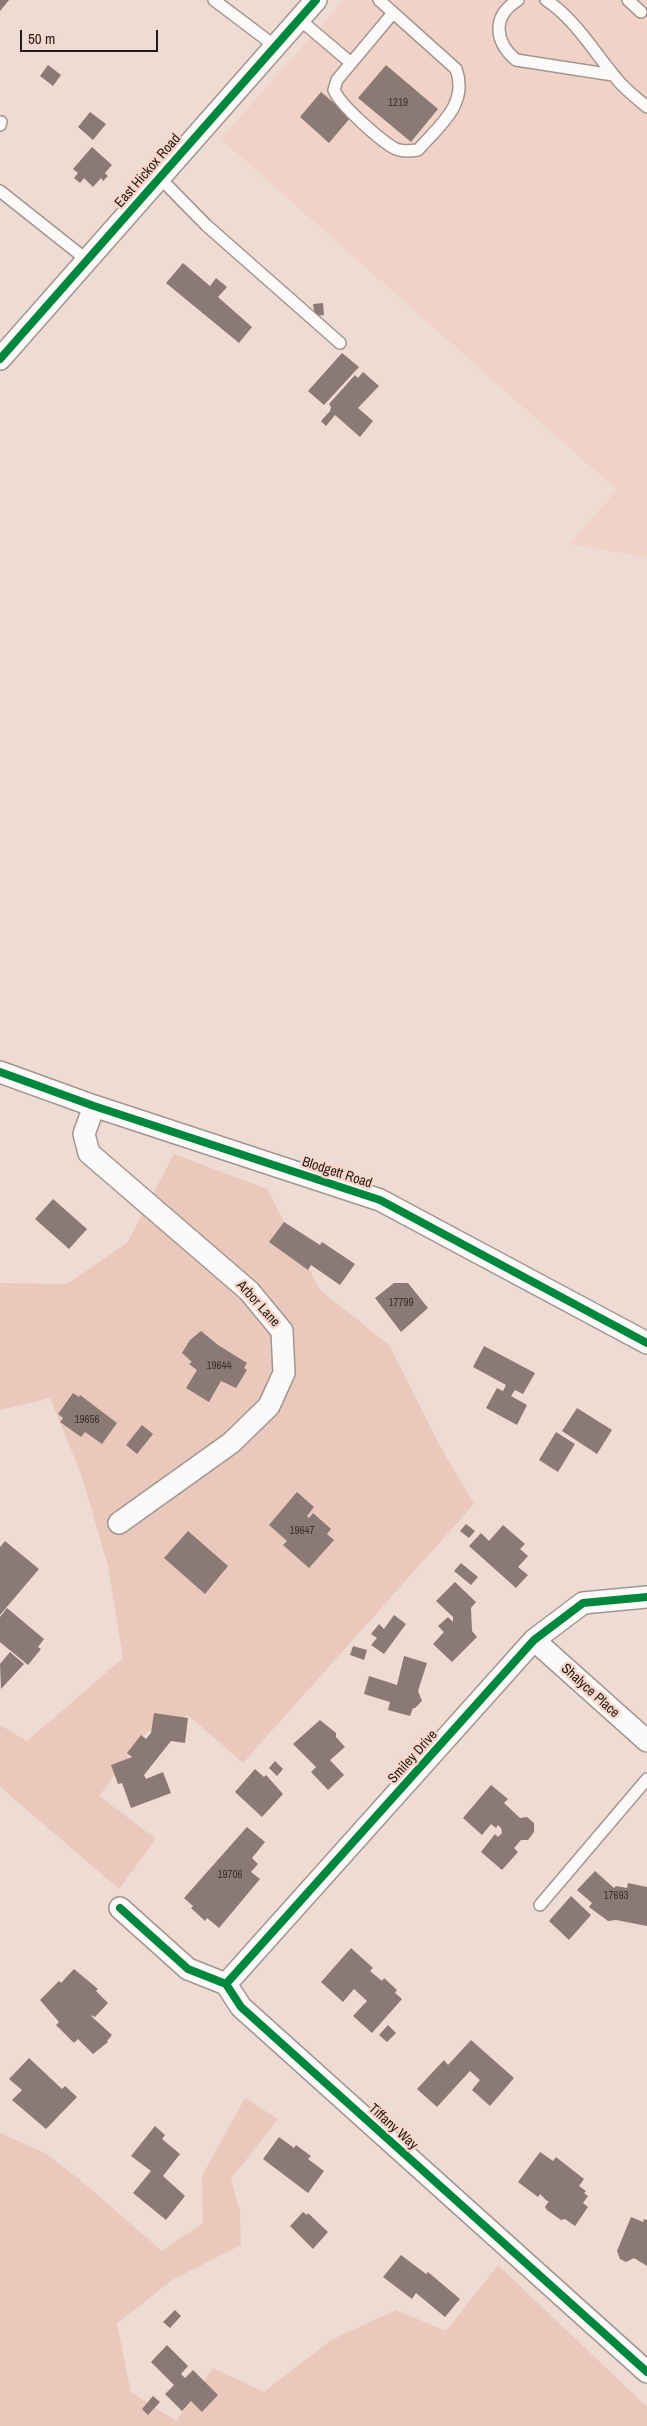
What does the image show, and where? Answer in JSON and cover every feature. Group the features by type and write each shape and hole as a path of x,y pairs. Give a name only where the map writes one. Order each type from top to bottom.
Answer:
{"street":[{"name":"East Hickox Road","path":"0,359 7,337 87,260 316,0"},
{"name":"Blodgett Road","path":"0,1072 94,1106 380,1200 647,1343"},
{"name":"Arbor Lane","path":"94,1106 84,1134 89,1153 249,1291 282,1331 284,1373 269,1406 231,1443 119,1523"},
{"name":"Smiley Drive","path":"226,1984 534,1640 584,1603 647,1597"},
{"name":"Shalyce Place","path":"534,1640 647,1741"},
{"path":"120,1908 188,1970 226,1984"},
{"name":"Tiffany Way","path":"226,1984 241,2007 647,2372"}],"lane":[{"path":"214,0 275,46"},
{"path":"379,0 393,12 456,69 461,81 459,96 451,113 418,150 408,152 395,149 351,112 338,98 334,90 335,83 393,12"},
{"path":"518,0 507,7 499,22 500,36 505,50 516,60 613,75"},
{"path":"546,0 556,7 592,47 613,75 647,107"},
{"path":"628,0 641,12"},
{"path":"299,19 351,63"},
{"path":"160,178 206,225 340,343"},
{"path":"0,191 87,260"},
{"path":"540,1906 647,1779"}],"shaded area":[{"path":"344,0 647,0 647,557 570,544 617,490 221,139"},
{"path":"174,1154 267,1189 320,1290 389,1345 440,1446 474,1504 243,1763 188,1715 147,1732 99,1796 156,1839 119,1889 0,1787 0,1725 27,1741 123,1658 108,1566 81,1474 50,1398 0,1410 0,1283 67,1284 127,1243"},
{"path":"245,2098 278,2119 231,2179 240,2212 241,2245 174,2279 117,2323 131,2392 176,2421 213,2368 264,2392 331,2340 396,2310 446,2331 498,2265 647,2407 647,2426 0,2426 0,2133 43,2152 79,2179 162,2251 203,2223 202,2176"}],"building":[{"path":"0,0 9,0 0,11"},
{"path":"48,65 61,75 53,86 40,76"},
{"path":"386,65 438,109 411,142 358,98"},
{"path":"321,92 351,117 329,143 300,117"},
{"path":"90,112 106,124 93,140 78,127"},
{"path":"92,147 112,165 105,173 108,176 103,181 101,178 93,187 84,178 80,183 74,178 78,173 73,169"},
{"path":"183,263 210,286 216,278 227,287 218,297 252,327 239,343 166,283"},
{"path":"323,303 324,315 315,316 313,304"},
{"path":"342,353 359,367 324,405 308,391"},
{"path":"363,372 379,386 358,408 373,421 360,437 335,415 326,426 321,421 330,411 331,407 329,404 355,375 358,378"},
{"path":"53,1199 87,1229 69,1249 35,1219"},
{"path":"284,1222 320,1245 322,1242 355,1264 340,1285 311,1265 308,1270 269,1242"},
{"path":"394,1283 408,1283 428,1308 401,1332 375,1298"},
{"path":"201,1331 218,1345 247,1363 244,1368 247,1370 236,1388 221,1381 209,1402 186,1388 197,1370 189,1364 192,1362 182,1353 190,1340"},
{"path":"484,1346 535,1373 523,1394 515,1390 511,1396 527,1405 517,1425 486,1408 497,1388 503,1391 506,1385 473,1367"},
{"path":"73,1393 79,1397 80,1395 117,1423 102,1444 85,1432 81,1437 60,1422 63,1418 58,1414"},
{"path":"577,1408 612,1430 597,1454 562,1431"},
{"path":"142,1425 153,1434 137,1454 126,1445"},
{"path":"556,1432 575,1444 558,1472 539,1460"},
{"path":"297,1492 314,1507 307,1516 309,1518 313,1513 331,1529 327,1534 334,1540 309,1568 283,1545 287,1541 269,1525"},
{"path":"466,1524 475,1531 469,1538 460,1531"},
{"path":"503,1525 525,1544 520,1549 528,1556 518,1567 528,1575 516,1588 469,1546 481,1533 489,1541"},
{"path":"188,1531 228,1566 205,1594 164,1558"},
{"path":"5,1541 39,1569 0,1615 0,1547"},
{"path":"461,1563 478,1577 471,1585 454,1571"},
{"path":"455,1582 476,1602 471,1608 472,1631 477,1637 452,1662 433,1644 444,1632 438,1626 448,1617 453,1622 453,1617 436,1601"},
{"path":"7,1608 44,1639 38,1647 41,1649 28,1665 0,1642 0,1617"},
{"path":"394,1615 406,1624 384,1654 371,1645 377,1638 371,1634 379,1624 384,1629"},
{"path":"353,1646 367,1650 364,1660 350,1655"},
{"path":"10,1652 24,1664 1,1689 0,1664"},
{"path":"404,1656 427,1663 418,1691 422,1701 413,1708 410,1716 388,1710 390,1702 364,1694 369,1676 397,1685"},
{"path":"154,1713 188,1718 185,1743 171,1741 144,1775 146,1779 163,1772 171,1793 131,1808 122,1783 118,1784 111,1765 132,1757 127,1753 141,1735 146,1739 151,1733"},
{"path":"320,1720 336,1733 336,1737 345,1747 330,1760 344,1775 328,1790 311,1772 316,1767 293,1744"},
{"path":"275,1761 283,1769 277,1776 269,1768"},
{"path":"255,1769 264,1777 266,1775 283,1794 262,1817 235,1792"},
{"path":"491,1785 508,1799 504,1803 520,1818 527,1817 534,1823 534,1832 528,1840 521,1840 514,1848 518,1852 502,1870 481,1852 495,1834 498,1837 502,1833 501,1828 498,1825 496,1828 491,1824 482,1835 463,1818"},
{"path":"247,1827 265,1842 252,1858 258,1864 251,1872 260,1879 219,1928 207,1918 205,1921 191,1908 193,1906 184,1898"},
{"path":"595,1871 614,1888 616,1886 627,1888 628,1883 647,1887 647,1926 616,1920 608,1921 589,1907 592,1903 577,1890"},
{"path":"571,1896 591,1915 569,1940 549,1921"},
{"path":"351,1948 373,1968 370,1971 382,1981 384,1978 397,1990 395,1993 402,1999 372,2033 353,2016 367,2001 354,1989 343,2002 321,1982"},
{"path":"74,1969 98,1989 96,1991 108,2003 95,2017 90,2015 112,2035 108,2042 93,2054 78,2039 74,2043 56,2025 59,2022 40,2000 59,1981 61,1983"},
{"path":"388,2025 396,2033 387,2042 379,2035"},
{"path":"471,2040 514,2078 490,2106 472,2090 480,2080 470,2071 437,2107 417,2089 444,2060 448,2065"},
{"path":"29,2058 62,2089 65,2086 77,2097 46,2129 12,2100 22,2090 9,2079"},
{"path":"155,2126 165,2135 162,2139 180,2154 163,2176 185,2196 166,2220 133,2193 151,2171 131,2156"},
{"path":"279,2137 294,2148 296,2145 311,2156 308,2159 324,2171 308,2193 263,2159"},
{"path":"540,2152 553,2161 556,2157 584,2179 579,2186 586,2191 584,2193 588,2196 583,2203 588,2207 575,2226 565,2219 561,2220 547,2210 545,2207 549,2201 540,2194 538,2197 518,2182"},
{"path":"303,2212 307,2215 308,2213 328,2232 313,2249 290,2226"},
{"path":"631,2217 643,2222 644,2219 647,2220 647,2266 634,2258 626,2262 620,2259 617,2251"},
{"path":"401,2255 426,2274 428,2272 460,2299 445,2317 416,2293 412,2299 383,2277"},
{"path":"175,2310 181,2316 170,2328 163,2322"},
{"path":"167,2345 188,2366 181,2374 185,2378 193,2370 218,2395 202,2412 191,2401 182,2411 165,2394 174,2385 151,2362"},
{"path":"153,2396 160,2402 148,2415 142,2409"}],"cycle path":[{"path":"0,359 316,0"},
{"path":"0,1072 94,1106 380,1200 647,1343"},
{"path":"226,1984 534,1640 583,1603 647,1597"},
{"path":"120,1908 188,1969 226,1984 241,2007 647,2372"}]}
